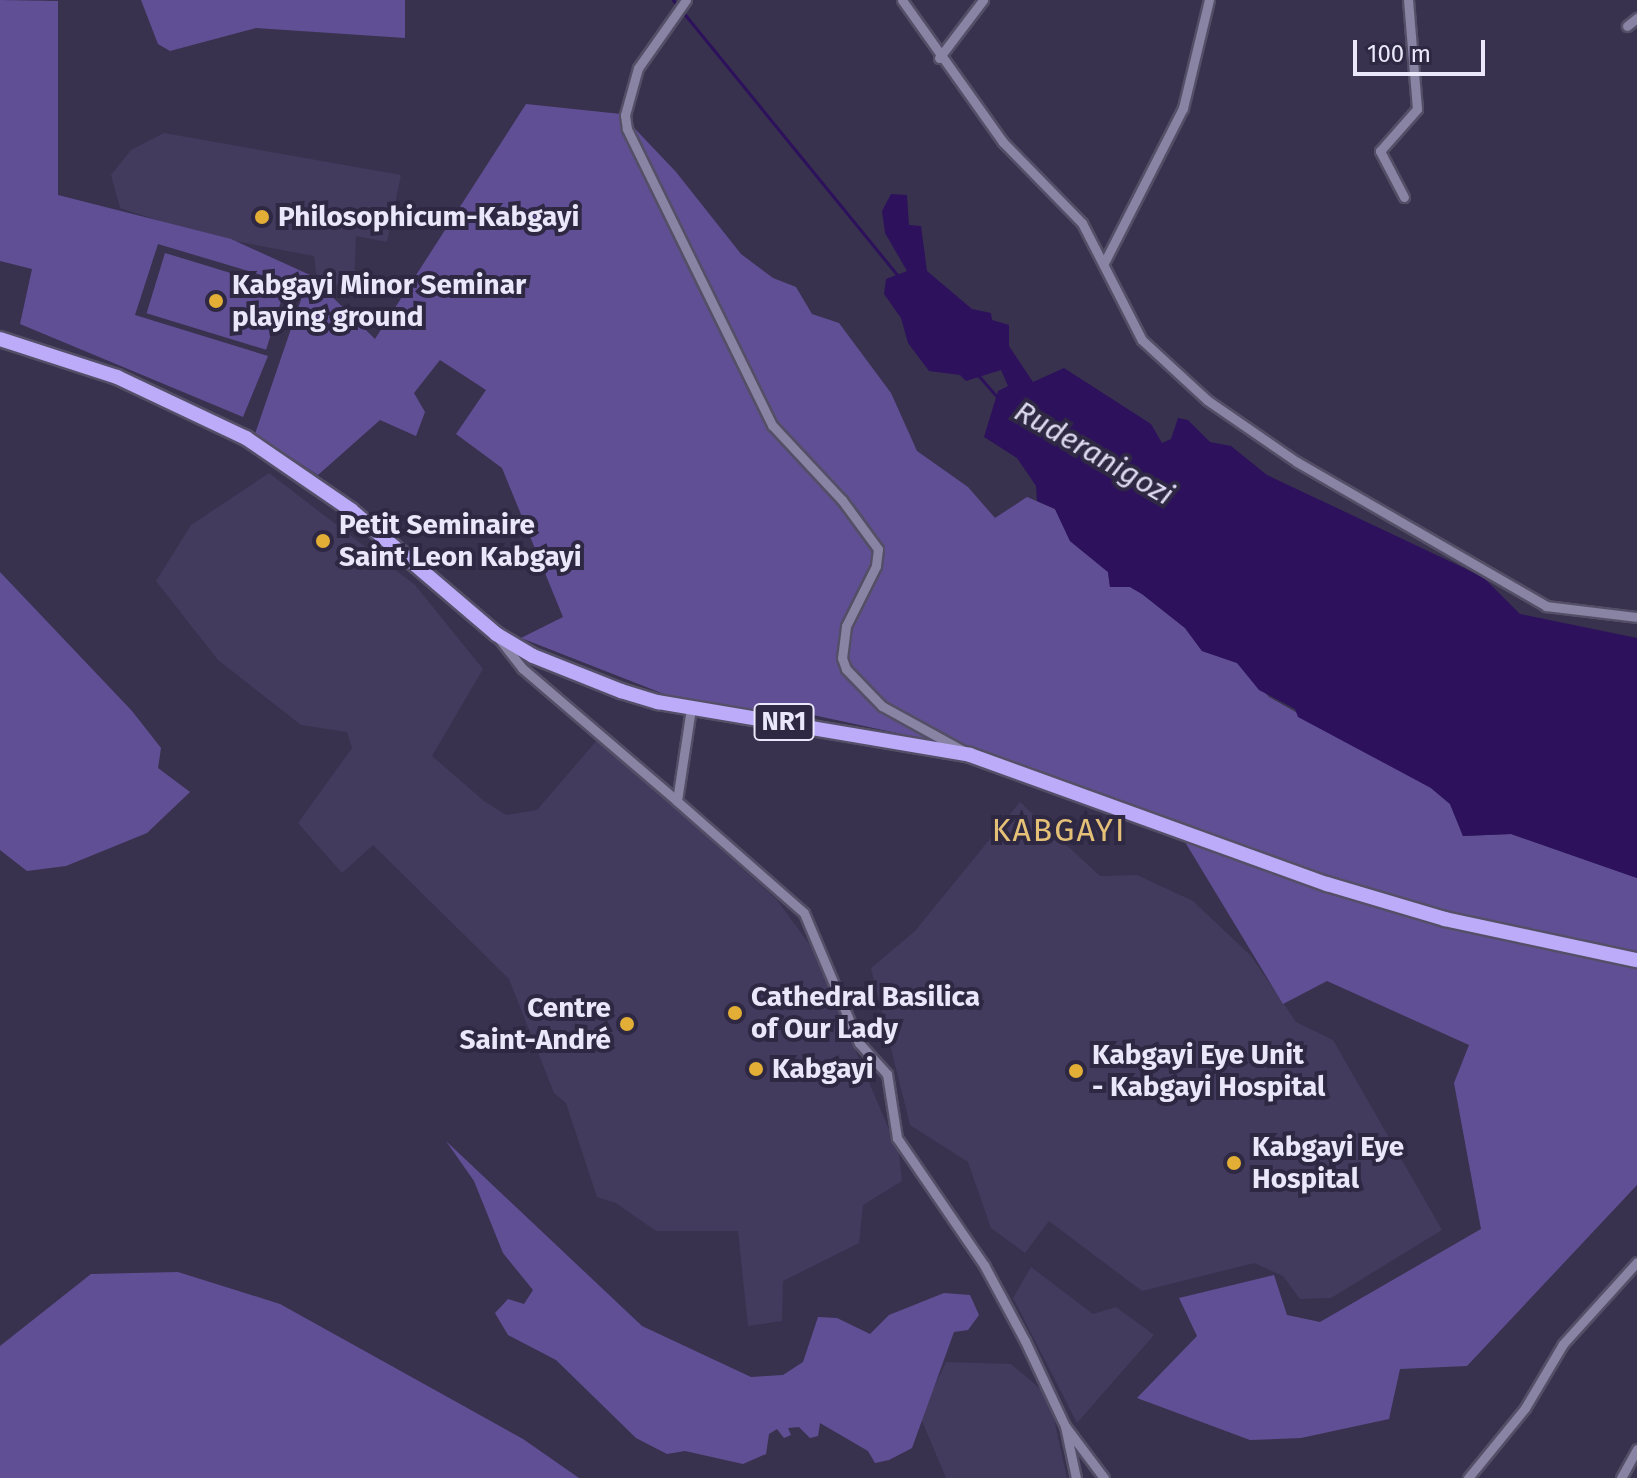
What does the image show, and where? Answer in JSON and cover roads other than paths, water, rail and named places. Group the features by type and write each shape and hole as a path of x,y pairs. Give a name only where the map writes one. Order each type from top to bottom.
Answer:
{"highway":[{"name":"NR1","path":"0,339 117,377 246,438 351,510 496,634 533,656 621,691 691,708 866,734 970,755 1341,889 1445,919 1637,960"}],"street":[{"path":"902,0 939,58 1003,142 1082,223 1104,263 1111,284 1150,349 1207,400 1271,445 1546,606 1637,617"},
{"path":"939,58 983,0"},
{"path":"1104,263 1183,108 1209,0"},
{"path":"1404,197 1380,151 1417,109 1408,0"},
{"path":"685,2 638,68 625,115 627,129 772,425 842,500 878,549 876,566 846,626 842,658 846,669 882,706 953,741 970,755"},
{"path":"1627,26 1637,18"},
{"path":"496,634 522,668 804,913 859,1043 887,1074 897,1138 1006,1301 1065,1426 1104,1478"},
{"path":"677,801 691,708"},
{"path":"1468,1478 1525,1408 1563,1344 1637,1262"},
{"path":"1065,1426 1076,1478"},
{"path":"1621,1478 1637,1449"}],"water":[{"path":"891,194 907,195 909,225 921,226 927,271 972,309 991,313 992,320 1009,325 1009,346 1033,382 1064,368 1151,424 1162,443 1171,439 1178,418 1188,420 1210,442 1231,446 1267,475 1483,577 1520,614 1637,638 1637,878 1511,834 1463,836 1450,804 1431,788 1298,717 1295,709 1259,690 1237,663 1202,651 1185,628 1142,594 1130,587 1110,587 1108,572 1070,541 1055,509 1037,501 1036,486 1017,458 984,437 998,391 1008,386 1001,370 966,381 960,375 929,371 908,343 901,318 884,294 886,279 907,271 885,233 882,211"}],"waterway":[{"name":"Ruderanigozi","path":"673,0 898,276"},
{"name":"Ruderanigozi","path":"978,375 997,397"}],"place":[{"name":"Philosophicum-Kabgayi","path":"262,217"},
{"name":"Kabgayi Minor Seminar playing ground","path":"216,301"},
{"name":"Petit Seminaire Saint Leon Kabgayi","path":"323,541"},
{"name":"Cathedral Basilica of Our Lady","path":"735,1013"},
{"name":"Centre Saint-André","path":"627,1024"},
{"name":"Kabgayi","path":"756,1069"},
{"name":"Kabgayi Eye Unit - Kabgayi Hospital","path":"1076,1071"},
{"name":"Kabgayi Eye Hospital","path":"1234,1163"}],"district":[{"name":"KABGAYI","path":"1059,830"}]}
